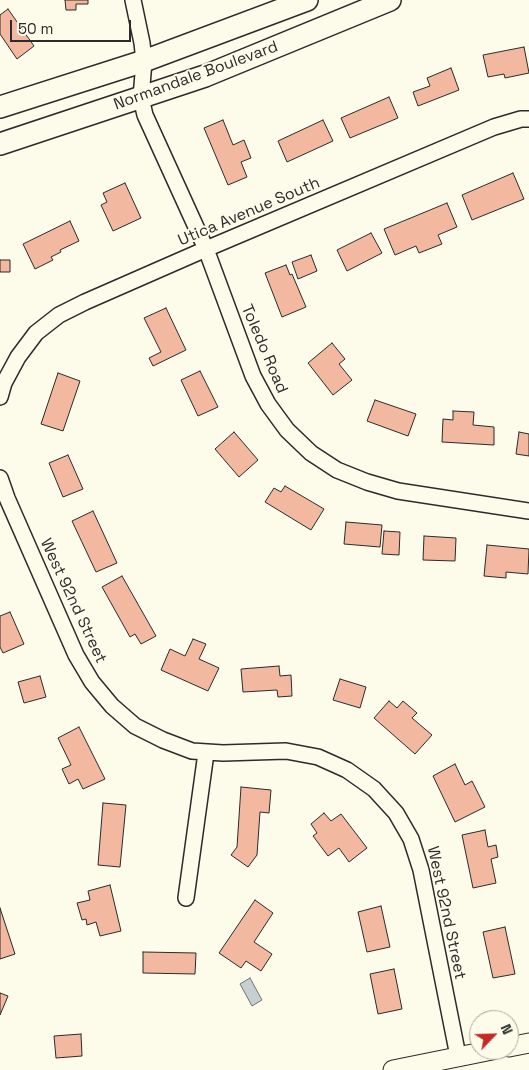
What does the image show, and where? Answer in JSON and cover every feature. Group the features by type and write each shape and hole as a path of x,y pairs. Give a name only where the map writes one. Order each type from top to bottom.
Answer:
{"main road":[{"name":"Normandale Boulevard","path":"0,107 144,61 307,0"},
{"name":"Normandale Boulevard","path":"0,144 205,76 390,0"}],"street":[{"name":"Toledo Road","path":"133,0 144,61 141,98 145,115 206,249 257,383 268,404 282,423 311,453 337,470 367,482 398,491 529,511"},
{"name":"Utica Avenue South","path":"4,372 36,333 59,315 85,302 494,127 521,119 529,119"},
{"path":"0,397 4,372"},
{"name":"West 92nd Street","path":"0,478 76,655 92,682 112,706 136,726 163,740 192,751 206,753 286,751 318,757 348,770 374,789 396,813 411,839 421,870 458,1056"},
{"path":"186,898 206,753"},
{"path":"392,1070 469,1054"}],"shaded area":[{"path":"250,978 262,1000 252,1006 240,984"}],"building":[{"path":"65,0 88,0 88,4 76,4 76,10 66,10"},
{"path":"8,9 34,46 17,59 0,34 0,15"},
{"path":"524,47 529,73 505,78 504,74 488,77 483,55"},
{"path":"451,68 459,90 418,106 413,92 430,86 427,78"},
{"path":"389,97 398,118 350,138 341,118"},
{"path":"223,120 233,145 244,140 251,158 241,162 247,177 228,185 204,128"},
{"path":"323,120 333,141 287,162 278,141"},
{"path":"513,173 524,199 472,220 462,195"},
{"path":"125,183 141,218 113,231 101,205 107,202 103,193"},
{"path":"447,203 457,227 438,235 442,244 419,253 416,246 395,255 384,229"},
{"path":"70,221 79,241 60,250 61,252 51,257 53,260 35,269 23,244"},
{"path":"371,233 382,253 347,271 337,250"},
{"path":"311,255 317,271 298,279 292,262"},
{"path":"0,260 10,260 10,272 0,272"},
{"path":"286,265 290,275 292,274 306,307 282,317 265,273"},
{"path":"166,308 186,350 153,366 149,358 161,352 144,318"},
{"path":"332,343 345,359 339,364 352,380 333,395 308,363"},
{"path":"200,371 218,407 198,416 181,380"},
{"path":"58,373 80,381 63,431 41,424"},
{"path":"375,400 416,414 408,436 367,421"},
{"path":"453,411 474,412 473,425 494,427 494,445 442,442 443,419 453,420"},
{"path":"234,432 258,460 239,477 215,449"},
{"path":"519,432 529,434 529,456 516,454"},
{"path":"68,455 83,489 63,497 49,463"},
{"path":"285,486 324,509 311,530 265,502 274,488 281,492"},
{"path":"93,511 117,563 96,572 72,521"},
{"path":"346,522 382,525 380,547 344,544"},
{"path":"384,531 400,532 399,555 382,554"},
{"path":"424,536 456,538 455,561 423,560"},
{"path":"487,545 529,549 528,574 506,572 506,578 484,576"},
{"path":"122,576 156,636 141,644 135,634 130,637 102,587"},
{"path":"10,612 24,644 3,653 0,647 0,616"},
{"path":"193,639 206,644 199,659 219,668 208,691 161,670 170,649 185,656"},
{"path":"279,666 280,676 291,675 292,696 278,697 277,690 243,692 241,669"},
{"path":"40,676 46,697 24,703 18,682"},
{"path":"340,679 366,687 360,708 333,700"},
{"path":"389,701 397,708 403,701 417,713 412,718 432,735 415,754 374,718"},
{"path":"79,727 105,779 83,789 78,779 69,784 62,769 71,765 58,738"},
{"path":"455,764 465,785 472,781 485,807 455,822 433,776"},
{"path":"241,787 271,790 269,813 260,812 257,855 248,867 231,855 237,847"},
{"path":"103,803 126,805 120,867 98,865"},
{"path":"324,813 331,821 341,814 367,848 349,862 339,848 328,856 313,836 317,833 311,824"},
{"path":"485,830 488,847 496,845 498,857 491,859 496,883 473,888 462,835"},
{"path":"110,885 121,931 100,936 96,922 87,925 86,919 82,920 77,903 90,900 88,891"},
{"path":"255,900 273,913 254,942 272,954 261,971 246,961 241,968 219,953"},
{"path":"381,906 390,947 367,952 358,912"},
{"path":"0,908 15,954 0,959"},
{"path":"505,927 515,974 493,978 483,932"},
{"path":"143,952 196,953 195,974 143,973"},
{"path":"394,969 402,1009 378,1014 370,974"},
{"path":"0,993 8,996 0,1015"},
{"path":"81,1034 82,1056 56,1058 54,1036"}]}
